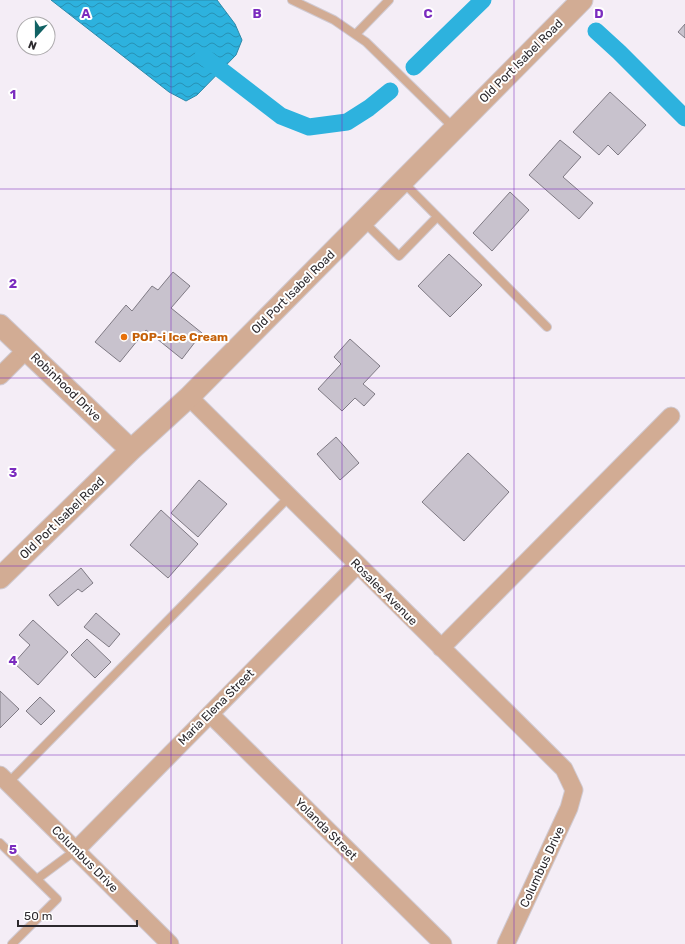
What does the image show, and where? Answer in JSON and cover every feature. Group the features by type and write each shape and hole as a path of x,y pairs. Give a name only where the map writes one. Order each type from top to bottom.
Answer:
{"street":[{"name":"Old Port Isabel Road","path":"0,578 131,450 189,397 582,0"},
{"name":"Robinhood Drive","path":"0,325 131,450"},
{"path":"0,376 26,349"},
{"name":"Rosalee Avenue","path":"189,397 564,769 574,790"},
{"path":"441,648 671,416"},
{"name":"Maria Elena Street","path":"76,850 357,565"},
{"name":"Yolanda Street","path":"210,714 443,944"},
{"name":"Columbus Drive","path":"4,779 170,944"},
{"name":"Columbus Drive","path":"506,944 569,808 574,790"}],"lane":[{"path":"292,0 334,20 356,34 455,129"},
{"path":"356,34 390,0"},
{"path":"403,181 546,327"},
{"path":"363,221 399,256 437,217"},
{"path":"4,779 289,497"},
{"path":"0,843 57,900 12,944"},
{"path":"37,879 76,850"}],"water":[{"path":"51,0 217,0 235,24 242,40 236,55 197,95 186,101 169,92"}],"building":[{"path":"685,24 685,38 678,32"},
{"path":"610,92 646,125 618,155 608,145 599,155 573,132"},
{"path":"560,140 581,157 563,177 593,203 579,219 529,175"},
{"path":"510,192 529,210 492,251 473,233"},
{"path":"449,254 482,285 450,317 418,286"},
{"path":"173,272 190,286 171,308 202,333 182,359 146,330 120,362 95,342 126,305 132,311 152,286 158,290"},
{"path":"350,339 380,366 363,384 375,394 364,406 355,398 342,411 318,389 341,364 334,357"},
{"path":"336,437 359,463 340,480 317,454"},
{"path":"468,453 509,492 464,541 422,502"},
{"path":"199,480 227,504 198,537 171,513"},
{"path":"161,510 198,544 168,578 130,545"},
{"path":"81,568 93,583 82,592 78,589 58,606 49,595"},
{"path":"96,613 120,634 109,647 84,627"},
{"path":"33,620 68,652 38,685 14,663 30,645 19,635"},
{"path":"87,639 111,662 95,678 71,655"},
{"path":"0,691 19,709 0,728"},
{"path":"40,697 55,711 41,725 26,711"}],"waterway":[{"path":"414,67 483,0"},
{"path":"596,31 685,118"},
{"path":"203,56 281,116 309,127 347,122 369,108 390,91"}],"place":[{"name":"POP-i Ice Cream","path":"124,337"}]}
